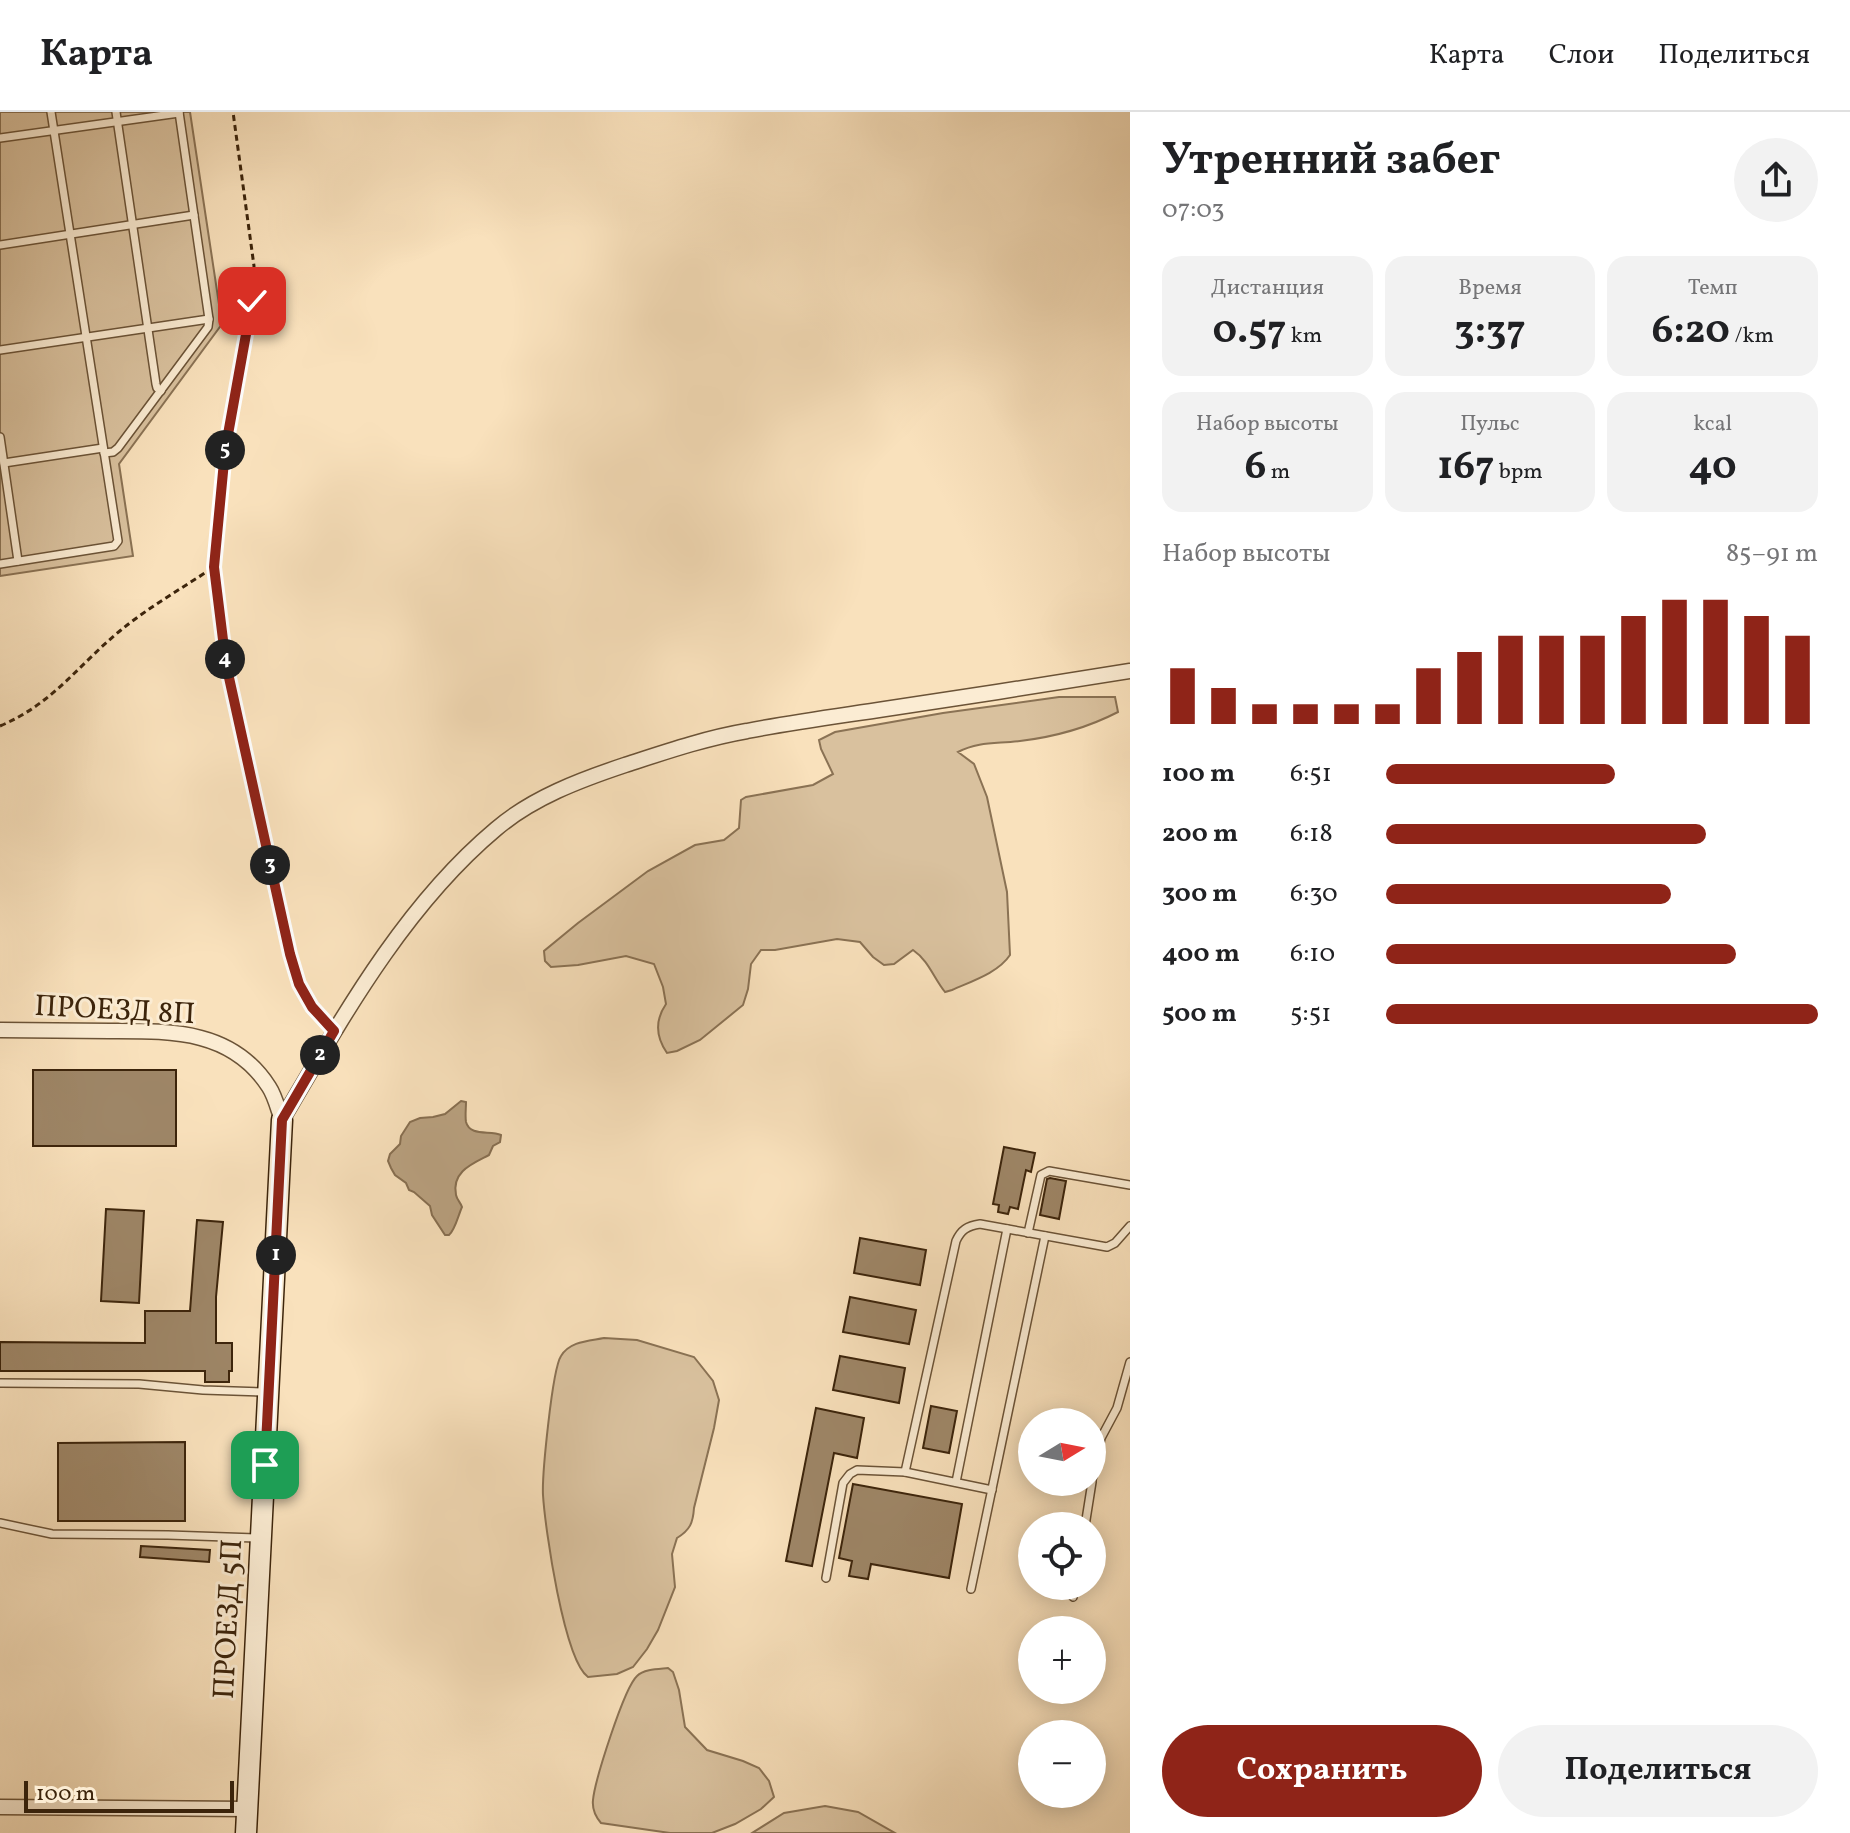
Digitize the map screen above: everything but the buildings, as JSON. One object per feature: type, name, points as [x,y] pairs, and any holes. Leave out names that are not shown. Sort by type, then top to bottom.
[{"type":"street","points":[[282,1120],[334,1031],[418,911],[459,864],[497,828],[533,804],[587,778],[659,754],[745,731],[1130,671]]},
{"type":"street","name":"ПРОЕЗД 8П","points":[[0,1030],[157,1031],[186,1033],[215,1041],[256,1070],[270,1089],[282,1120]]},
{"type":"street","name":"ПРОЕЗД 5П","points":[[246,1833],[282,1120]]},
{"type":"street","points":[[0,1807],[247,1809]]},
{"type":"lane","points":[[0,564],[117,544],[118,541],[51,112]]},
{"type":"lane","points":[[116,112],[157,388],[161,391]]},
{"type":"lane","points":[[0,138],[179,112],[209,319],[208,327],[113,452],[104,450],[4,463]]},
{"type":"lane","points":[[0,245],[194,215]]},
{"type":"lane","points":[[0,350],[209,319]]},
{"type":"lane","points":[[0,437],[3,483],[18,561]]},
{"type":"lane","points":[[226,664],[294,969],[312,1007],[334,1031]]},
{"type":"lane","points":[[1028,1233],[1041,1175],[1049,1171],[1130,1185]]},
{"type":"lane","points":[[905,1472],[956,1241],[961,1231],[980,1224],[1107,1247],[1115,1243],[1130,1226]]},
{"type":"lane","points":[[956,1482],[1007,1229]]},
{"type":"lane","points":[[971,1589],[1045,1236]]},
{"type":"lane","points":[[1106,1429],[1117,1408],[1130,1362]]},
{"type":"lane","points":[[0,1383],[139,1384],[268,1392]]},
{"type":"lane","points":[[826,1578],[843,1483],[857,1470],[905,1472],[992,1490]]},
{"type":"lane","points":[[0,1523],[52,1534],[261,1538]]},
{"type":"path","points":[[226,664],[214,567],[225,451],[252,301],[254,266],[233,112]]},
{"type":"path","points":[[0,726],[20,717],[60,689],[121,630],[214,567]]},
{"type":"shaded area","points":[[0,112],[190,112],[222,324],[119,464],[133,556],[0,576]]},
{"type":"shaded area","points":[[1059,697],[1115,697],[1118,712],[1058,734],[981,744],[958,752],[974,764],[987,797],[1007,892],[1010,955],[999,967],[984,976],[945,992],[927,964],[913,950],[894,964],[884,965],[860,942],[837,939],[761,950],[751,964],[743,1005],[700,1040],[667,1053],[658,1028],[666,1004],[654,964],[626,956],[551,967],[545,961],[544,951],[648,871],[695,845],[724,840],[739,828],[741,800],[813,785],[833,774],[819,740],[835,732]]},
{"type":"shaded area","points":[[461,1101],[466,1102],[468,1127],[501,1135],[500,1142],[493,1146],[489,1155],[460,1174],[455,1187],[462,1207],[453,1230],[445,1235],[430,1206],[395,1175],[388,1161],[410,1122],[445,1114]]},
{"type":"shaded area","points":[[604,1338],[637,1340],[694,1357],[713,1381],[719,1400],[692,1522],[677,1538],[672,1554],[675,1587],[658,1630],[633,1667],[617,1674],[588,1677],[579,1666],[571,1646],[557,1592],[543,1484],[551,1401],[561,1356],[575,1345]]},
{"type":"shaded area","points":[[668,1668],[673,1672],[679,1690],[685,1727],[707,1750],[759,1768],[769,1781],[774,1797],[761,1809],[712,1833],[670,1833],[601,1823],[594,1809],[595,1789],[604,1755],[631,1684],[644,1672]]},
{"type":"shaded area","points":[[825,1806],[858,1812],[895,1833],[752,1833],[784,1813]]},
{"type":"route","points":[[252,301],[225,451],[214,567],[226,664],[290,954],[299,984],[312,1007],[334,1031],[282,1120],[265,1465]]}]
